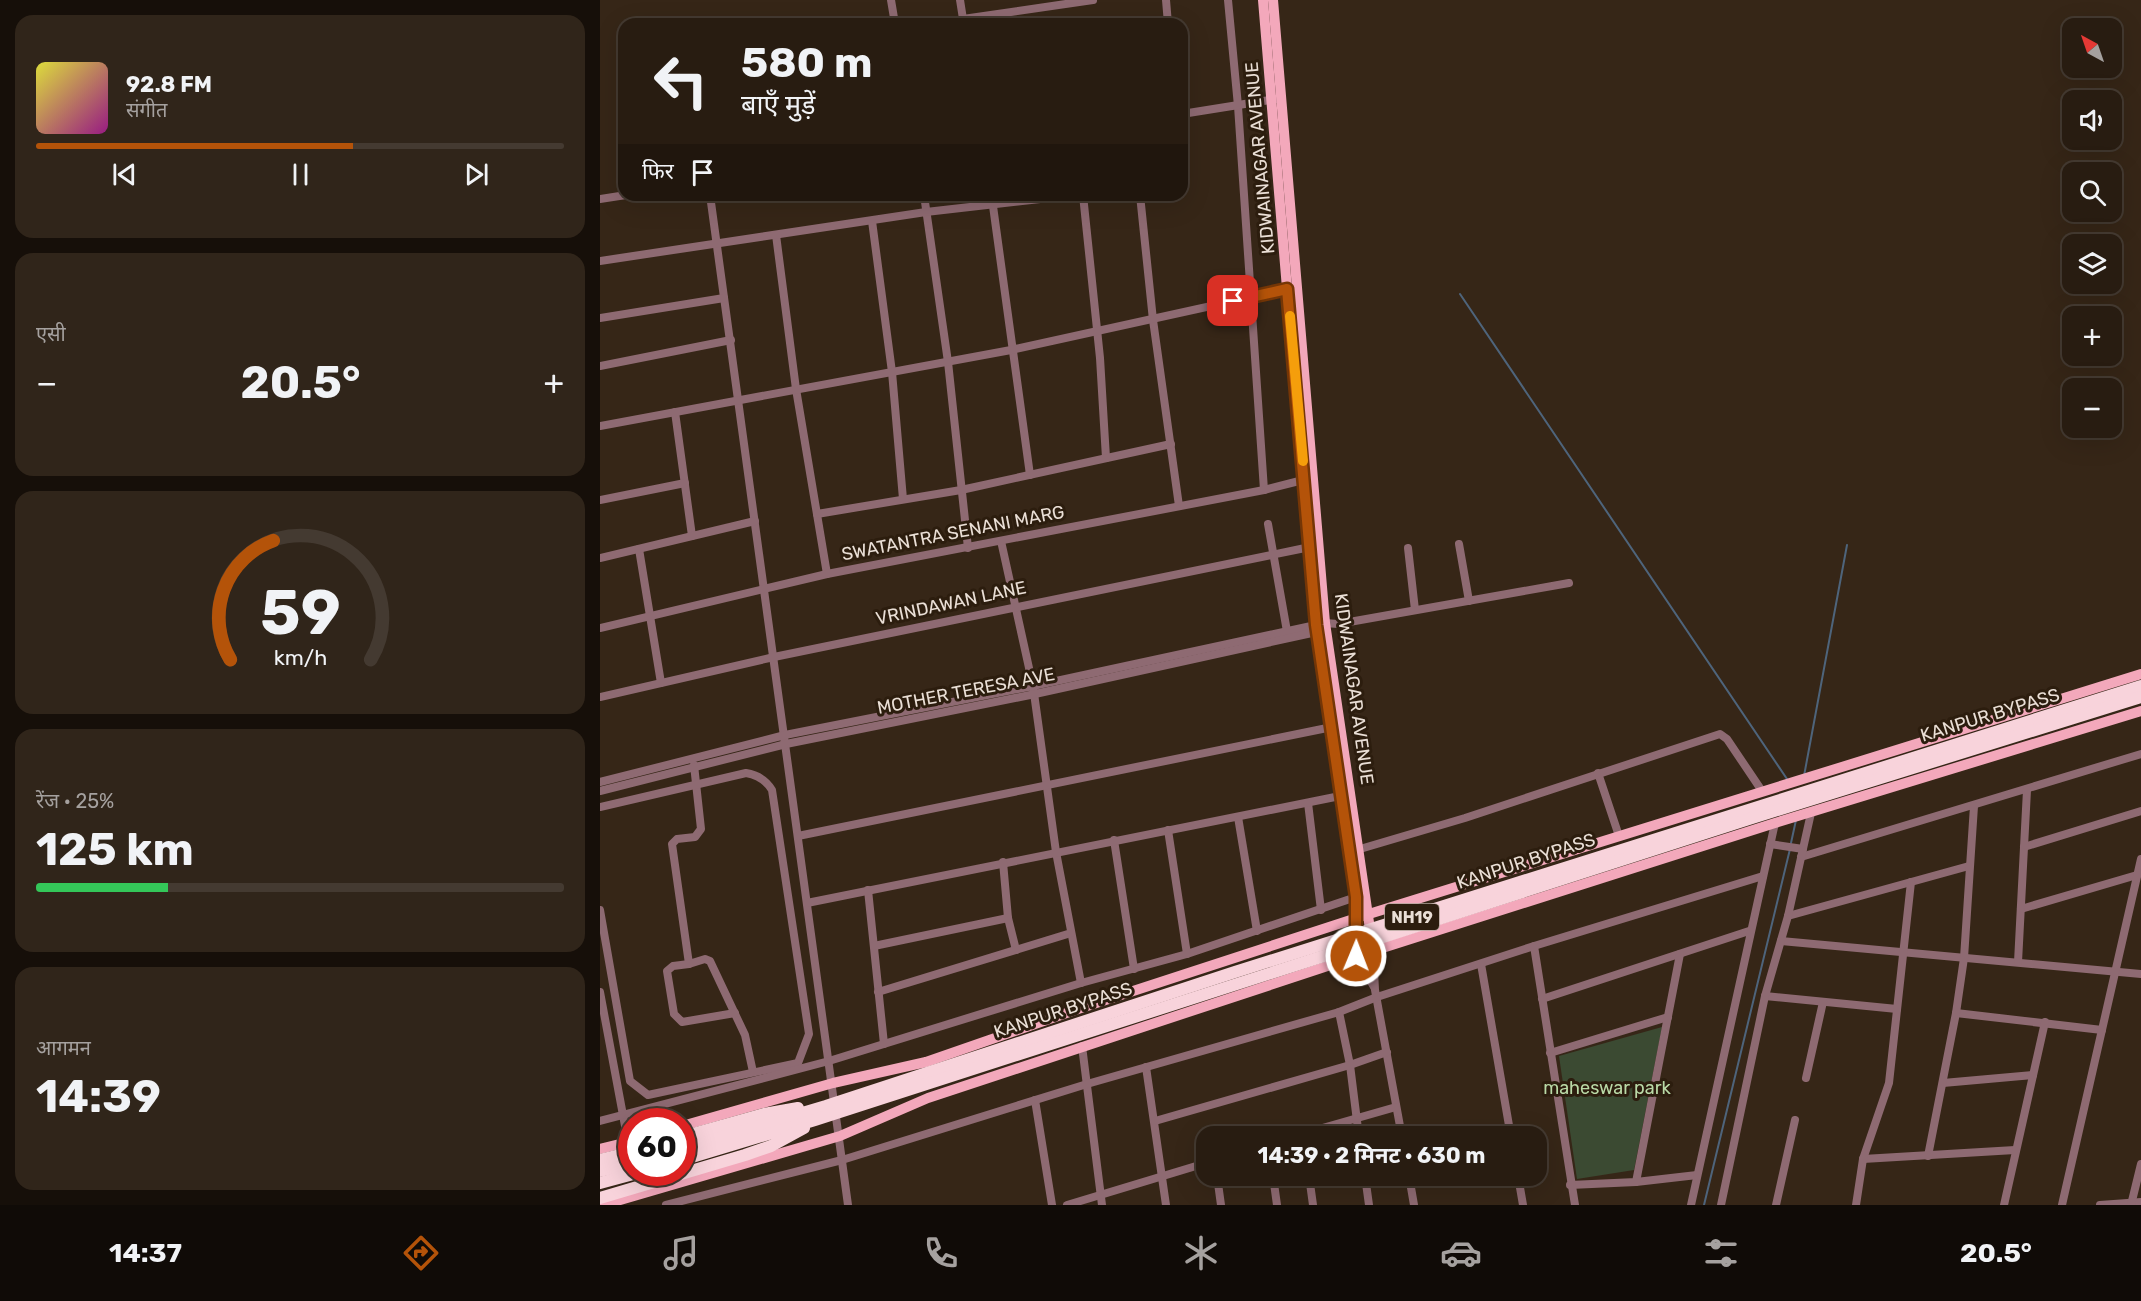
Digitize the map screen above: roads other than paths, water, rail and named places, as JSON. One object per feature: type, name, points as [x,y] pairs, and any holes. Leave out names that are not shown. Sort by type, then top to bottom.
[{"type":"highway","name":"KANPUR BYPASS","points":[[696,1145],[826,1106],[1235,972],[2141,686]]},
{"type":"highway","name":"KANPUR BYPASS","points":[[696,1156],[815,1120],[1752,818],[2141,698]]},
{"type":"highway","points":[[696,1133],[772,1113],[826,1106]]},
{"type":"highway","points":[[600,1198],[771,1146],[815,1120]]},
{"type":"highway","points":[[600,1160],[618,1151]]},
{"type":"highway","points":[[600,1171],[618,1167]]},
{"type":"highway","points":[[600,1183],[618,1178]]},
{"type":"main road","name":"KIDWAINAGAR AVENUE","points":[[1263,0],[1299,288],[1320,628],[1347,795],[1356,897],[1356,956]]},
{"type":"main road","name":"KIDWAINAGAR AVENUE","points":[[1273,0],[1287,289],[1309,479],[1310,547],[1332,727],[1360,849],[1372,951]]},
{"type":"main road","points":[[696,1122],[832,1083],[926,1062],[1081,1008],[1369,914],[2141,674]]},
{"type":"main road","points":[[603,1205],[635,1201],[840,1136],[928,1098],[1356,956],[1779,822],[2141,711]]},
{"type":"main road","points":[[600,1149],[618,1147]]},
{"type":"street","points":[[891,0],[894,18]]},
{"type":"street","points":[[960,0],[963,18]]},
{"type":"street","points":[[982,18],[1093,0]]},
{"type":"street","points":[[1166,0],[1168,18]]},
{"type":"street","points":[[1228,0],[1238,106],[1264,490]]},
{"type":"street","points":[[1188,113],[1276,99]]},
{"type":"street","points":[[600,199],[618,196]]},
{"type":"street","points":[[711,201],[848,1205]]},
{"type":"street","points":[[925,201],[948,362],[968,548]]},
{"type":"street","points":[[600,261],[926,212],[1031,201]]},
{"type":"street","points":[[1084,201],[1095,330],[1100,358],[1106,458]]},
{"type":"street","points":[[1141,201],[1153,320],[1179,506]]},
{"type":"street","points":[[993,206],[1030,475]]},
{"type":"street","points":[[872,220],[892,372],[903,499]]},
{"type":"street","points":[[776,236],[796,389],[827,574]]},
{"type":"street","points":[[600,426],[1011,350],[1095,330],[1153,320],[1299,288]]},
{"type":"street","points":[[600,318],[724,297]]},
{"type":"street","points":[[600,366],[731,340]]},
{"type":"street","points":[[675,412],[692,536]]},
{"type":"street","points":[[817,514],[962,490],[1171,444]]},
{"type":"street","name":"SWATANTRA SENANI MARG","points":[[600,628],[764,587],[1264,490],[1309,479]]},
{"type":"street","points":[[600,500],[685,483]]},
{"type":"street","points":[[600,558],[755,521]]},
{"type":"street","points":[[1268,524],[1288,635]]},
{"type":"street","points":[[1001,541],[1034,690],[1056,852],[1080,983]]},
{"type":"street","points":[[1459,544],[1469,601]]},
{"type":"street","name":"VRINDAWAN LANE","points":[[600,697],[774,657],[1310,547]]},
{"type":"street","points":[[1408,548],[1415,610]]},
{"type":"street","points":[[639,549],[661,683]]},
{"type":"street","points":[[600,791],[785,739],[1034,690],[1338,624],[1569,583]]},
{"type":"street","points":[[798,836],[1332,727]]},
{"type":"street","points":[[1360,849],[1465,818],[1720,734],[1727,739],[1762,791]]},
{"type":"street","points":[[1774,844],[1793,848],[1802,853],[1974,806],[2141,754]]},
{"type":"street","points":[[600,782],[693,763]]},
{"type":"street","points":[[689,963],[672,844],[675,840],[695,837],[700,831],[697,784],[693,763]]},
{"type":"street","points":[[600,807],[746,772],[756,774],[772,790],[809,1034],[798,1063],[648,1095],[630,1081],[600,910]]},
{"type":"street","points":[[1598,773],[1618,836]]},
{"type":"street","points":[[2018,962],[2027,790]]},
{"type":"street","points":[[807,903],[1347,795]]},
{"type":"street","points":[[1308,803],[1321,910]]},
{"type":"street","points":[[1928,1156],[1956,1013],[1964,958],[1974,806]]},
{"type":"street","points":[[2024,847],[2141,811]]},
{"type":"street","points":[[1722,1205],[1764,996],[1788,916],[1802,853],[1806,814]]},
{"type":"street","points":[[1238,816],[1257,931]]},
{"type":"street","points":[[1691,1205],[1749,932],[1779,822]]},
{"type":"street","points":[[1168,830],[1187,954]]},
{"type":"street","points":[[1114,840],[1134,969]]},
{"type":"street","points":[[2062,1205],[2141,859]]},
{"type":"street","points":[[1003,862],[1008,918],[1016,950]]},
{"type":"street","points":[[1788,916],[1969,866]]},
{"type":"street","points":[[2021,909],[2137,874]]},
{"type":"street","points":[[666,1205],[842,1160],[1087,1084],[1339,1012],[1376,993],[1481,964],[1763,876]]},
{"type":"street","points":[[1856,1205],[1863,1159],[1889,1083],[1911,882]]},
{"type":"street","points":[[868,890],[884,1044]]},
{"type":"street","points":[[652,1108],[829,1061],[1080,983],[1187,954],[1356,897]]},
{"type":"street","points":[[874,946],[1008,918]]},
{"type":"street","points":[[1542,999],[1749,932]]},
{"type":"street","points":[[878,992],[1071,933]]},
{"type":"street","points":[[1781,941],[2141,974]]},
{"type":"street","points":[[1534,946],[1570,1185],[1575,1205]]},
{"type":"street","points":[[1372,951],[1376,993],[1399,1126]]},
{"type":"street","points":[[1636,1182],[1680,954]]},
{"type":"street","points":[[1356,956],[1376,993]]},
{"type":"street","points":[[735,1013],[682,1022],[677,1020],[667,971],[673,966],[705,959],[711,962],[735,1013],[749,1048],[753,1072]]},
{"type":"street","points":[[1481,964],[1509,1126]]},
{"type":"street","points":[[600,992],[621,1108]]},
{"type":"street","points":[[1764,996],[1898,1009]]},
{"type":"street","points":[[1806,1078],[1823,1002]]},
{"type":"street","points":[[1339,1012],[1350,1065],[1358,1126]]},
{"type":"street","points":[[1956,1013],[2102,1030]]},
{"type":"street","points":[[1550,1053],[1668,1017]]},
{"type":"street","points":[[2004,1205],[2045,1022]]},
{"type":"street","points":[[1082,1046],[1102,1205]]},
{"type":"street","points":[[1155,1121],[1350,1065],[1387,1052]]},
{"type":"street","points":[[1146,1067],[1166,1205]]},
{"type":"street","points":[[1943,1083],[2032,1075]]},
{"type":"street","points":[[1035,1100],[1052,1205]]},
{"type":"street","points":[[1330,1126],[1396,1107]]},
{"type":"street","points":[[600,1120],[618,1117]]},
{"type":"street","points":[[1776,1205],[1795,1120]]},
{"type":"street","points":[[1863,1159],[2015,1150]]},
{"type":"street","points":[[2100,1205],[2135,1203],[2141,1164]]},
{"type":"street","points":[[1067,1205],[1196,1166]]},
{"type":"street","points":[[1570,1185],[1636,1182],[1697,1175]]},
{"type":"street","points":[[1218,1186],[1221,1205]]},
{"type":"street","points":[[1274,1186],[1277,1205]]},
{"type":"street","points":[[1310,1186],[1313,1205]]},
{"type":"street","points":[[1366,1186],[1369,1205]]},
{"type":"street","points":[[1411,1186],[1414,1205]]},
{"type":"street","points":[[1520,1186],[1523,1205]]},
{"type":"waterway","points":[[1460,294],[1787,779]]},
{"type":"waterway","points":[[1804,776],[1847,545]]},
{"type":"waterway","points":[[1791,843],[1796,820]]},
{"type":"waterway","points":[[1704,1205],[1790,849]]},
{"type":"park label","name":"maheswar park","points":[[1607,1088]]}]
